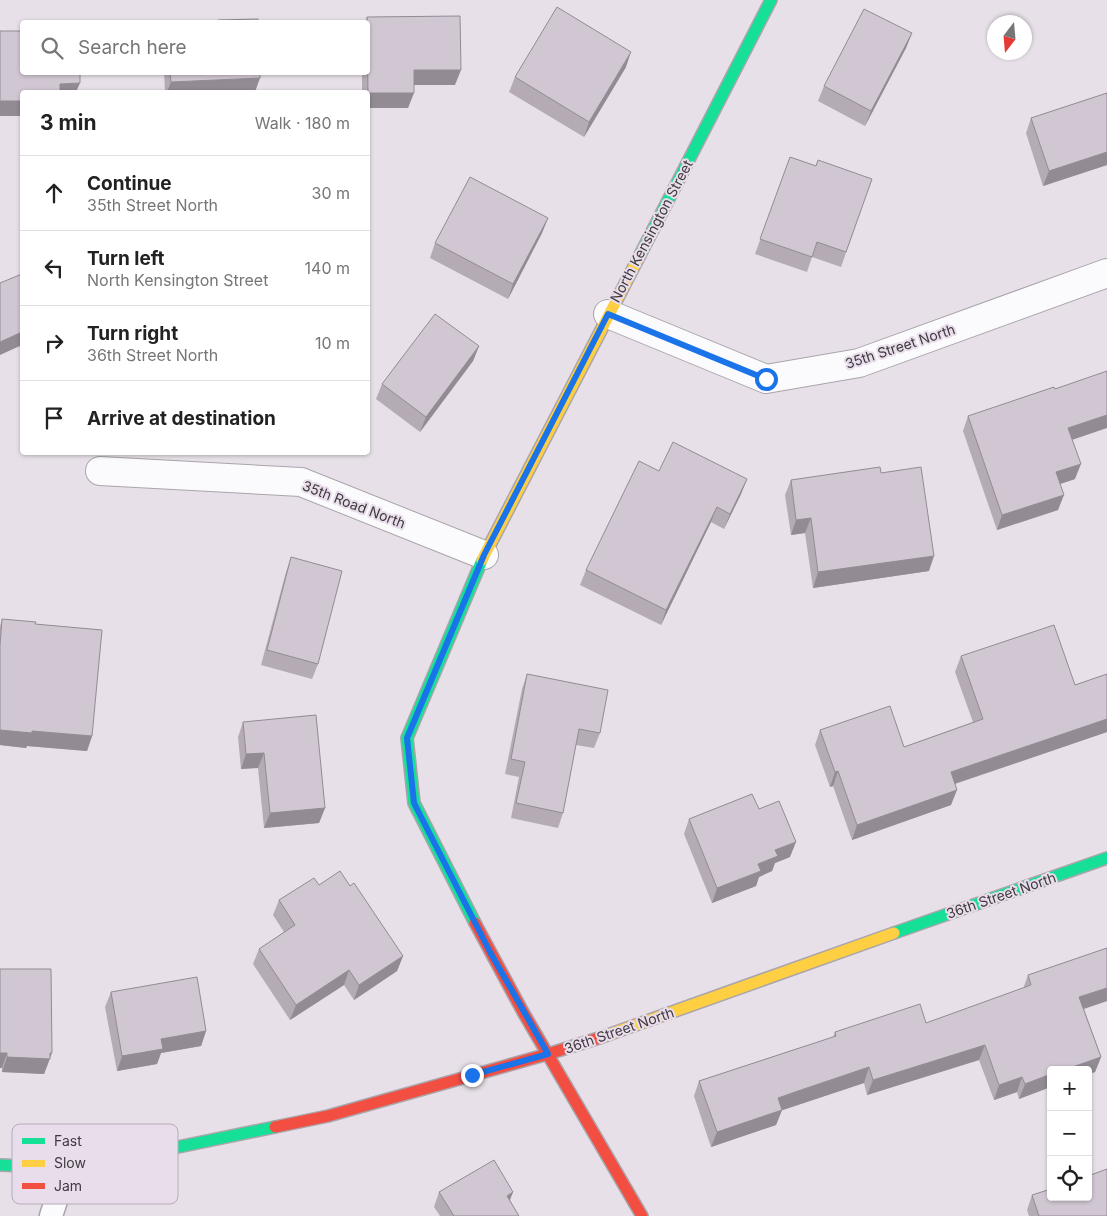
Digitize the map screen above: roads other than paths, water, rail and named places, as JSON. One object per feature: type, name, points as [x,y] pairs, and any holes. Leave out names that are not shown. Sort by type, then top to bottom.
[{"type":"street","name":"North Kensington Street","points":[[642,1216],[490,952],[414,803],[407,738],[484,555],[756,31],[770,0]]},
{"type":"street","name":"35th Street North","points":[[608,314],[766,379],[859,363],[1107,273]]},
{"type":"street","name":"35th Road North","points":[[100,471],[300,482],[484,555]]},
{"type":"street","name":"36th Street North","points":[[178,1147],[328,1116],[548,1054],[1107,858]]},
{"type":"lane","points":[[51,1216],[55,1204]]}]
